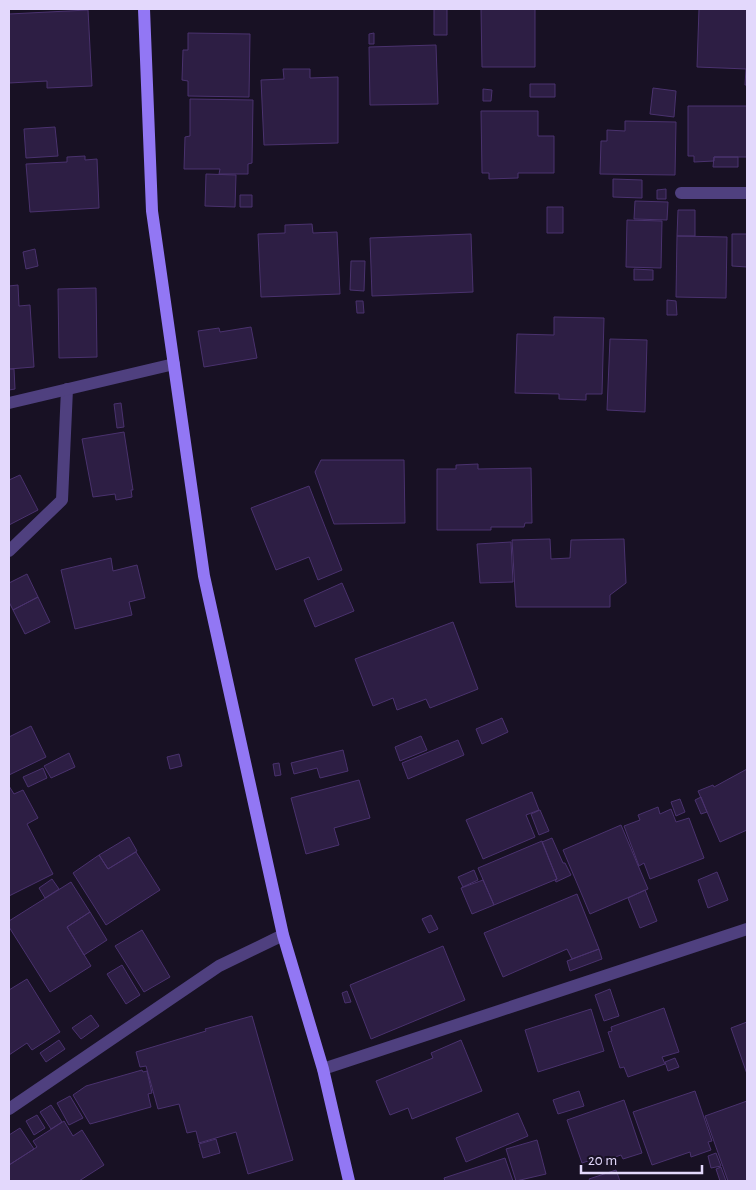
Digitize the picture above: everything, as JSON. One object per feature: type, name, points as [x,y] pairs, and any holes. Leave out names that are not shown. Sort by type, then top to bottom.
[{"type":"street","points":[[144,9],[152,211],[204,576],[283,935],[323,1069],[349,1181]]},
{"type":"street","points":[[681,193],[747,193]]},
{"type":"street","points":[[9,403],[174,364]]},
{"type":"street","points":[[9,551],[62,500],[67,389]]},
{"type":"street","points":[[323,1069],[747,929]]},
{"type":"street","points":[[9,1108],[219,966],[283,935]]},
{"type":"building","points":[[434,9],[447,9],[447,35],[434,35]]},
{"type":"building","points":[[481,9],[535,9],[535,67],[482,67]]},
{"type":"building","points":[[699,9],[747,9],[747,69],[697,67]]},
{"type":"building","points":[[88,10],[92,86],[47,88],[47,81],[9,83],[9,14]]},
{"type":"building","points":[[188,33],[250,34],[249,97],[188,96],[188,81],[182,80],[183,50],[188,50]]},
{"type":"building","points":[[374,33],[374,44],[369,44],[369,34]]},
{"type":"building","points":[[436,45],[438,104],[370,105],[369,47]]},
{"type":"building","points":[[283,69],[310,69],[310,78],[338,77],[338,143],[264,145],[261,80],[284,79]]},
{"type":"building","points":[[746,69],[747,85],[745,85]]},
{"type":"building","points":[[530,84],[555,84],[555,97],[530,97]]},
{"type":"building","points":[[653,88],[676,91],[674,117],[650,114]]},
{"type":"building","points":[[483,89],[492,90],[491,101],[483,101]]},
{"type":"building","points":[[190,99],[253,100],[252,163],[248,164],[248,174],[219,174],[220,169],[184,169],[185,137],[190,136]]},
{"type":"building","points":[[688,106],[747,106],[747,157],[714,157],[714,161],[694,162],[694,156],[688,156]]},
{"type":"building","points":[[481,111],[538,111],[538,136],[554,136],[554,173],[518,173],[518,178],[489,179],[489,173],[482,173]]},
{"type":"building","points":[[625,121],[676,122],[675,175],[600,174],[601,141],[607,141],[607,130],[625,131]]},
{"type":"building","points":[[55,127],[58,156],[26,158],[24,129]]},
{"type":"building","points":[[85,156],[85,160],[97,159],[99,208],[30,212],[26,164],[67,162],[67,157]]},
{"type":"building","points":[[714,157],[738,157],[738,167],[713,167]]},
{"type":"building","points":[[206,174],[236,175],[235,207],[205,206]]},
{"type":"building","points":[[613,179],[642,180],[642,198],[613,197]]},
{"type":"building","points":[[666,189],[666,199],[657,199],[657,190]]},
{"type":"building","points":[[240,195],[252,195],[252,207],[240,207]]},
{"type":"building","points":[[635,201],[668,202],[667,220],[634,219]]},
{"type":"building","points":[[547,207],[563,207],[563,233],[547,233]]},
{"type":"building","points":[[678,210],[695,210],[695,236],[677,236]]},
{"type":"building","points":[[627,220],[662,221],[661,268],[626,267]]},
{"type":"building","points":[[312,224],[313,233],[337,232],[340,294],[261,297],[258,234],[285,233],[285,225]]},
{"type":"building","points":[[471,234],[473,292],[372,296],[370,238]]},
{"type":"building","points":[[732,234],[747,234],[747,267],[732,266]]},
{"type":"building","points":[[677,236],[727,237],[726,298],[676,297]]},
{"type":"building","points":[[35,249],[38,266],[26,269],[23,252]]},
{"type":"building","points":[[351,261],[365,261],[364,291],[350,290]]},
{"type":"building","points":[[634,269],[653,270],[653,280],[634,280]]},
{"type":"building","points":[[18,285],[19,306],[30,305],[34,367],[9,369],[9,286]]},
{"type":"building","points":[[96,288],[97,357],[59,358],[58,289]]},
{"type":"building","points":[[667,300],[676,301],[677,315],[667,315]]},
{"type":"building","points":[[356,301],[363,301],[364,313],[357,313]]},
{"type":"building","points":[[554,317],[604,318],[602,394],[586,394],[586,400],[559,399],[559,394],[515,393],[517,334],[554,335]]},
{"type":"building","points":[[251,327],[257,358],[204,367],[198,331],[219,328],[220,332]]},
{"type":"building","points":[[610,339],[647,340],[645,412],[607,410]]},
{"type":"building","points":[[9,369],[14,369],[15,389],[9,390]]},
{"type":"building","points":[[121,403],[124,427],[117,428],[114,404]]},
{"type":"building","points":[[124,432],[133,490],[131,490],[132,497],[116,500],[115,494],[93,497],[82,439]]},
{"type":"building","points":[[321,460],[404,460],[405,523],[334,524],[315,472]]},
{"type":"building","points":[[478,464],[478,469],[531,468],[532,523],[525,523],[524,527],[491,527],[491,530],[437,530],[437,469],[456,469],[456,465]]},
{"type":"building","points":[[20,475],[38,510],[9,525],[9,480]]},
{"type":"building","points":[[309,486],[342,570],[318,580],[309,557],[276,570],[251,508]]},
{"type":"building","points":[[550,539],[551,559],[570,558],[571,540],[624,539],[626,583],[610,595],[610,607],[516,607],[512,540]]},
{"type":"building","points":[[511,542],[513,582],[480,583],[477,544]]},
{"type":"building","points":[[111,558],[113,571],[137,565],[145,598],[129,602],[132,615],[75,629],[61,570]]},
{"type":"building","points":[[27,574],[38,597],[13,610],[9,602],[9,583]]},
{"type":"building","points":[[342,583],[354,611],[315,627],[304,600]]},
{"type":"building","points":[[38,597],[50,622],[25,634],[13,610]]},
{"type":"building","points":[[453,622],[478,689],[430,708],[426,699],[397,710],[393,698],[373,706],[355,659]]},
{"type":"building","points":[[502,718],[508,732],[482,744],[476,729]]},
{"type":"building","points":[[31,726],[46,757],[9,775],[9,737]]},
{"type":"building","points":[[421,736],[427,750],[400,761],[395,747]]},
{"type":"building","points":[[458,740],[464,755],[408,779],[402,763]]},
{"type":"building","points":[[343,750],[348,771],[320,778],[317,768],[294,774],[291,763]]},
{"type":"building","points":[[69,753],[75,767],[51,778],[44,766]]},
{"type":"building","points":[[179,754],[182,766],[170,769],[167,757]]},
{"type":"building","points":[[279,763],[281,775],[275,776],[273,764]]},
{"type":"building","points":[[43,768],[47,778],[28,787],[23,777]]},
{"type":"building","points":[[747,769],[747,830],[720,842],[698,791],[713,785],[714,787]]},
{"type":"building","points":[[359,780],[370,818],[334,828],[339,845],[306,854],[291,798]]},
{"type":"building","points":[[9,786],[14,794],[23,790],[38,818],[27,824],[53,874],[9,896]]},
{"type":"building","points":[[532,792],[539,810],[526,815],[535,837],[483,859],[466,820]]},
{"type":"building","points":[[701,797],[707,812],[701,814],[695,800]]},
{"type":"building","points":[[680,799],[685,812],[676,816],[671,802]]},
{"type":"building","points":[[658,807],[660,814],[671,809],[676,822],[689,818],[704,858],[650,879],[644,863],[639,866],[624,826],[640,820],[638,815]]},
{"type":"building","points":[[540,810],[549,831],[539,835],[531,814]]},
{"type":"building","points":[[621,825],[648,889],[590,914],[563,850]]},
{"type":"building","points":[[129,837],[137,851],[108,869],[99,855]]},
{"type":"building","points":[[552,838],[563,863],[565,863],[571,875],[556,882],[555,880],[557,879],[542,842]]},
{"type":"building","points":[[542,841],[557,879],[494,905],[478,868]]},
{"type":"building","points":[[136,852],[160,890],[106,925],[73,873],[99,855],[108,869]]},
{"type":"building","points":[[474,870],[478,880],[463,887],[458,877]]},
{"type":"building","points":[[717,872],[728,900],[708,908],[698,880]]},
{"type":"building","points":[[52,879],[59,889],[45,898],[39,888]]},
{"type":"building","points":[[483,880],[494,905],[472,914],[461,888]]},
{"type":"building","points":[[71,882],[90,912],[67,927],[91,966],[50,992],[9,927],[9,921]]},
{"type":"building","points":[[645,890],[657,921],[640,928],[628,898]]},
{"type":"building","points":[[577,894],[599,949],[572,959],[567,949],[503,977],[484,933]]},
{"type":"building","points":[[90,912],[107,940],[84,955],[67,927]]},
{"type":"building","points":[[431,915],[438,929],[429,933],[422,919]]},
{"type":"building","points":[[142,930],[170,977],[144,992],[115,946]]},
{"type":"building","points":[[443,946],[465,1000],[371,1039],[350,985]]},
{"type":"building","points":[[599,949],[602,959],[570,971],[567,961]]},
{"type":"building","points":[[122,965],[140,995],[126,1004],[107,974]]},
{"type":"building","points":[[27,979],[60,1032],[32,1050],[27,1043],[9,1055],[9,990]]},
{"type":"building","points":[[610,989],[619,1016],[604,1021],[595,995]]},
{"type":"building","points":[[347,991],[351,1002],[345,1003],[342,993]]},
{"type":"building","points":[[664,1008],[679,1052],[662,1057],[665,1064],[628,1077],[624,1067],[620,1068],[608,1032],[612,1031],[611,1027]]},
{"type":"building","points":[[591,1009],[604,1051],[538,1072],[525,1030]]},
{"type":"building","points":[[91,1015],[99,1026],[81,1039],[72,1028]]},
{"type":"building","points":[[252,1016],[293,1160],[248,1174],[236,1132],[199,1143],[196,1131],[187,1133],[179,1104],[158,1109],[146,1066],[140,1067],[136,1052],[206,1031],[205,1029]]},
{"type":"building","points":[[747,1022],[747,1074],[731,1028]]},
{"type":"building","points":[[59,1040],[65,1049],[46,1062],[40,1053]]},
{"type":"building","points":[[461,1040],[482,1091],[412,1119],[408,1108],[390,1115],[376,1081],[433,1058],[431,1053]]},
{"type":"building","points":[[675,1058],[679,1067],[668,1071],[665,1062]]},
{"type":"building","points":[[142,1070],[143,1072],[147,1071],[152,1093],[148,1094],[151,1107],[90,1124],[73,1095],[86,1086]]},
{"type":"building","points":[[579,1091],[584,1106],[558,1114],[553,1100]]},
{"type":"building","points":[[695,1091],[712,1141],[708,1142],[711,1150],[691,1157],[690,1152],[652,1165],[633,1112]]},
{"type":"building","points":[[70,1096],[83,1118],[69,1125],[57,1103]]},
{"type":"building","points":[[624,1100],[642,1153],[623,1159],[621,1155],[601,1162],[600,1157],[582,1163],[567,1120]]},
{"type":"building","points":[[747,1101],[747,1181],[728,1181],[705,1116]]},
{"type":"building","points":[[51,1105],[62,1122],[51,1129],[40,1112]]},
{"type":"building","points":[[518,1113],[528,1136],[466,1162],[456,1138]]},
{"type":"building","points":[[37,1115],[45,1128],[34,1135],[26,1121]]},
{"type":"building","points":[[64,1121],[73,1136],[82,1130],[104,1165],[79,1181],[9,1181],[9,1165],[37,1147],[33,1141]]},
{"type":"building","points":[[20,1128],[34,1149],[9,1165],[9,1135]]},
{"type":"building","points":[[216,1139],[220,1153],[203,1158],[199,1144]]},
{"type":"building","points":[[537,1140],[546,1174],[516,1181],[506,1149]]},
{"type":"building","points":[[716,1153],[721,1166],[711,1168],[708,1156]]},
{"type":"building","points":[[505,1158],[513,1181],[445,1181],[444,1178]]},
{"type":"building","points":[[721,1167],[726,1181],[720,1181],[716,1169]]},
{"type":"building","points":[[616,1170],[620,1181],[590,1181],[589,1179]]}]
